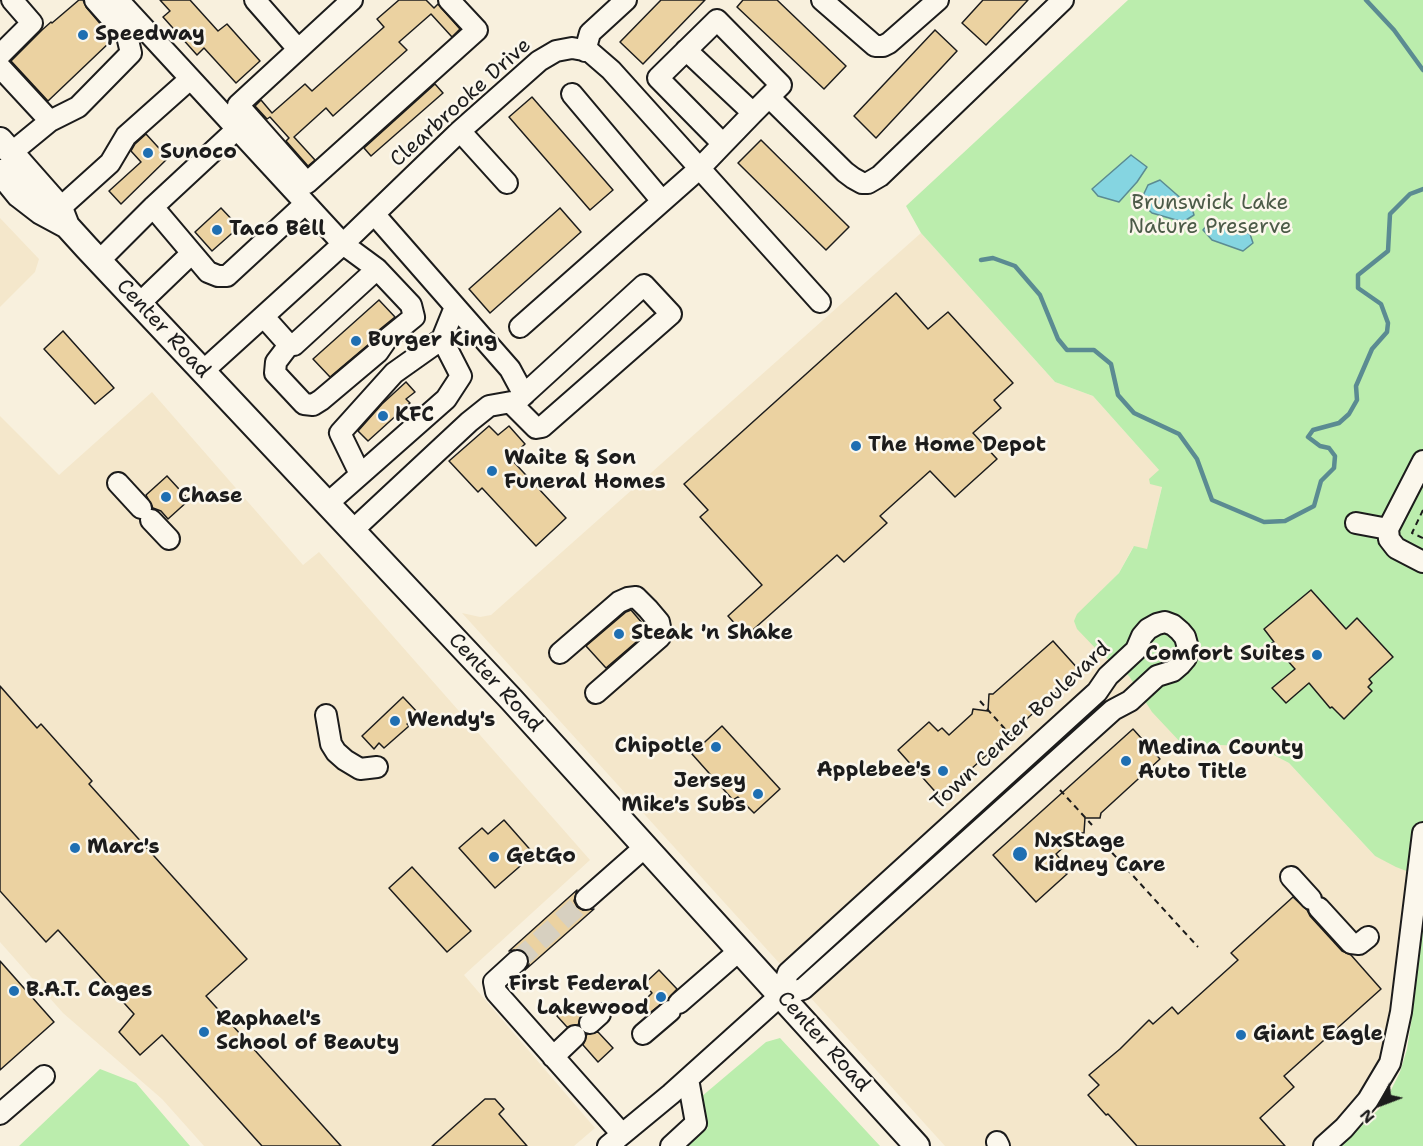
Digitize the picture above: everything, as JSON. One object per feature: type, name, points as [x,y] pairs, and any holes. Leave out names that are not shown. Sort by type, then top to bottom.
[{"type":"main road","name":"Center Road","points":[[4,155],[19,195],[41,212],[64,217],[99,261],[510,698],[917,1146]]},
{"type":"street","points":[[0,8],[10,0],[32,23],[0,55]]},
{"type":"street","points":[[4,155],[50,122],[78,107],[131,53],[127,36],[94,0]]},
{"type":"street","points":[[118,0],[305,204],[344,244],[378,269],[411,305],[414,317],[387,339],[378,352],[313,405],[304,404],[275,373],[276,362],[289,345],[294,345],[378,269]]},
{"type":"street","points":[[255,0],[298,49]]},
{"type":"street","points":[[343,3],[238,105],[307,183],[477,30],[449,0]]},
{"type":"street","points":[[626,0],[590,33],[585,51],[589,51],[611,70],[820,302]]},
{"type":"street","points":[[822,0],[875,46],[889,43],[938,0]]},
{"type":"street","points":[[769,97],[845,172],[862,183],[868,183],[880,176],[1063,0]]},
{"type":"street","points":[[520,327],[700,168],[781,85],[717,20],[658,78],[723,144]]},
{"type":"street","name":"Clearbrooke Drive","points":[[202,372],[344,244],[460,131],[539,61],[556,51],[572,48],[585,51]]},
{"type":"street","points":[[686,50],[753,113]]},
{"type":"street","points":[[0,67],[50,122]]},
{"type":"street","points":[[64,217],[110,163],[126,136],[190,79]]},
{"type":"street","points":[[572,94],[662,201]]},
{"type":"street","points":[[99,261],[237,129]]},
{"type":"street","points":[[460,131],[507,183]]},
{"type":"street","points":[[153,207],[208,272],[218,276],[227,276],[305,204]]},
{"type":"street","points":[[352,531],[469,422],[489,406],[518,399],[644,285],[671,314],[542,427],[536,428],[518,399],[510,369],[375,215]]},
{"type":"street","points":[[140,303],[192,253]]},
{"type":"street","points":[[360,474],[340,433],[394,373],[442,339],[455,307]]},
{"type":"street","points":[[264,317],[289,345]]},
{"type":"street","points":[[327,504],[446,399],[460,376],[442,339]]},
{"type":"street","points":[[1423,460],[1388,529],[1389,539],[1396,548],[1423,562]]},
{"type":"street","points":[[118,483],[169,539]]},
{"type":"street","points":[[1356,523],[1388,529]]},
{"type":"street","points":[[560,653],[619,602],[636,597],[648,609],[659,622],[660,637],[596,693]]},
{"type":"street","name":"Town Center Boulevard","points":[[1165,622],[1180,631],[1185,637],[1188,648],[1186,658],[1180,665],[1173,671],[1158,676],[1130,701],[1113,710],[803,989],[781,995],[788,974],[1097,692],[1108,676],[1136,650],[1148,629],[1165,622]]},
{"type":"street","points":[[326,715],[331,744],[336,752],[360,769],[377,767]]},
{"type":"street","points":[[1324,1146],[1344,1128],[1368,1100],[1389,1063],[1401,1012],[1423,833]]},
{"type":"street","points":[[586,899],[645,846]]},
{"type":"street","points":[[1291,877],[1351,943],[1359,944],[1368,937]]},
{"type":"street","points":[[643,1034],[740,950]]},
{"type":"street","points":[[517,961],[495,982],[496,992],[553,1057],[615,1140],[688,1079],[781,995]]},
{"type":"street","points":[[553,1057],[588,1024]]},
{"type":"street","points":[[0,1114],[44,1076]]},
{"type":"street","points":[[671,1146],[696,1123],[688,1079]]},
{"type":"path","points":[[1423,510],[1412,533],[1423,538]]},
{"type":"path","points":[[980,701],[1013,738]]},
{"type":"path","points":[[1060,790],[1092,825]]},
{"type":"path","points":[[1106,845],[1198,947]]},
{"type":"shaded area","points":[[0,218],[39,259],[35,272],[0,307]]},
{"type":"shaded area","points":[[921,233],[1055,382],[1093,396],[1159,470],[1162,486],[1147,550],[1133,547],[1119,573],[1101,591],[1100,653],[1129,676],[1191,749],[1220,745],[1236,746],[1266,751],[1289,763],[1375,856],[1417,875],[1390,1063],[1324,1146],[945,1146],[462,613],[480,617],[491,615]]},
{"type":"shaded area","points":[[152,392],[303,565],[319,552],[590,860],[464,975],[595,1128],[574,1146],[204,1146],[162,1099],[63,1013],[0,942],[0,416],[59,475]]},
{"type":"green space","name":"Brunswick Lake Nature Preserve","points":[[1128,0],[1423,0],[1423,875],[1396,867],[1375,856],[1289,763],[1266,751],[1220,745],[1191,749],[1183,745],[1152,712],[1129,676],[1100,653],[1077,629],[1074,621],[1077,614],[1119,573],[1134,546],[1147,549],[1162,487],[1150,484],[1149,479],[1159,470],[1093,396],[1055,382],[921,233],[906,206]]},
{"type":"green space","points":[[1423,925],[1423,1146],[1341,1146],[1379,1109],[1400,1072],[1407,1049]]},
{"type":"green space","points":[[780,1038],[880,1146],[687,1146],[708,1128],[702,1118],[701,1097],[766,1042]]},
{"type":"green space","points":[[100,1069],[136,1083],[190,1146],[19,1146]]},
{"type":"water","points":[[1131,155],[1147,167],[1137,182],[1119,202],[1098,196],[1092,189]]},
{"type":"water","points":[[1160,180],[1192,208],[1194,215],[1183,222],[1152,213],[1140,202],[1148,185]]},
{"type":"water","points":[[1211,220],[1250,234],[1253,243],[1243,251],[1212,240],[1203,230]]},
{"type":"building","points":[[79,0],[83,0],[103,27],[100,29],[111,41],[48,101],[11,61],[42,30]]},
{"type":"building","points":[[160,0],[190,0],[218,31],[227,24],[260,61],[236,83],[204,48],[197,55],[163,17],[170,11]]},
{"type":"building","points":[[399,0],[426,0],[434,8],[438,4],[460,29],[452,37],[431,14],[399,42],[407,50],[333,116],[326,108],[294,137],[315,160],[308,166],[286,141],[289,138],[270,117],[267,119],[255,106],[261,100],[272,113],[305,84],[312,91],[384,27],[377,19]]},
{"type":"building","points":[[661,0],[705,0],[643,64],[620,42]]},
{"type":"building","points":[[743,0],[777,0],[846,66],[824,89],[737,7]]},
{"type":"building","points":[[983,0],[1028,0],[986,45],[962,23]]},
{"type":"building","points":[[935,30],[957,51],[876,138],[854,116]]},
{"type":"building","points":[[435,84],[443,93],[371,156],[364,148]]},
{"type":"building","points":[[532,97],[613,190],[590,210],[509,117]]},
{"type":"building","points":[[146,134],[168,158],[121,204],[109,191],[141,162],[131,151]]},
{"type":"building","points":[[761,140],[849,227],[826,250],[738,163]]},
{"type":"building","name":"Taco Bell","points":[[221,208],[239,227],[212,251],[195,232]]},
{"type":"building","points":[[560,208],[581,232],[490,313],[469,289]]},
{"type":"building","name":"The Home Depot","points":[[896,293],[928,329],[948,312],[1013,383],[994,400],[1001,408],[973,433],[997,459],[955,497],[930,471],[880,516],[887,523],[844,562],[837,555],[746,636],[728,616],[762,585],[700,517],[708,510],[684,484]]},
{"type":"building","name":"Burger King","points":[[379,300],[395,317],[379,330],[369,344],[330,377],[313,359]]},
{"type":"building","points":[[63,331],[114,388],[95,404],[44,349]]},
{"type":"building","name":"KFC","points":[[406,382],[415,392],[406,399],[410,403],[368,441],[358,431]]},
{"type":"building","points":[[489,426],[498,435],[509,426],[525,444],[510,458],[566,518],[536,546],[482,488],[478,492],[449,461]]},
{"type":"building","points":[[167,476],[189,500],[168,519],[161,511],[153,508],[146,495]]},
{"type":"building","name":"Comfort Suites","points":[[1311,590],[1346,629],[1357,618],[1393,657],[1369,679],[1372,683],[1368,687],[1372,691],[1344,719],[1332,707],[1330,708],[1309,683],[1286,703],[1272,688],[1295,669],[1272,643],[1274,642],[1264,629]]},
{"type":"building","points":[[631,610],[649,631],[606,668],[586,646]]},
{"type":"building","points":[[1053,641],[1080,671],[940,797],[898,750],[929,722],[938,731],[942,728],[949,735],[972,714],[973,709],[988,711],[989,694],[993,694]]},
{"type":"building","points":[[0,686],[37,728],[41,724],[92,781],[89,784],[247,959],[206,996],[341,1146],[262,1146],[162,1035],[140,1055],[119,1032],[134,1014],[58,930],[46,942],[0,891]]},
{"type":"building","points":[[403,697],[419,714],[384,748],[379,743],[374,749],[362,736]]},
{"type":"building","points":[[722,726],[780,789],[754,813],[738,797],[733,800],[692,754]]},
{"type":"building","points":[[1133,729],[1160,759],[1101,813],[1100,818],[1085,818],[1084,833],[1079,833],[1056,854],[1061,860],[1057,864],[1067,874],[1036,902],[993,855]]},
{"type":"building","points":[[504,820],[534,854],[495,888],[459,848],[482,828],[488,834]]},
{"type":"building","points":[[412,867],[471,931],[447,952],[389,888]]},
{"type":"building","points":[[577,890],[574,901],[577,907],[583,910],[594,909],[525,970],[529,964],[526,953],[520,949],[509,951]]},
{"type":"building","points":[[1293,897],[1342,951],[1351,955],[1381,989],[1284,1076],[1294,1087],[1260,1118],[1285,1146],[1137,1146],[1088,1095],[1099,1085],[1089,1075],[1149,1020],[1153,1024],[1172,1007],[1178,1014],[1238,960],[1231,953]]},
{"type":"building","name":"B.A.T. Cages","points":[[0,961],[54,1022],[0,1070]]},
{"type":"building","points":[[659,970],[677,989],[647,1015],[639,1006],[652,993],[644,984]]},
{"type":"building","points":[[572,1003],[582,1014],[578,1025],[567,1027],[557,1016]]},
{"type":"building","points":[[598,1032],[613,1048],[598,1062],[583,1045],[587,1034]]},
{"type":"building","points":[[485,1099],[495,1099],[504,1109],[499,1114],[527,1146],[432,1146]]},
{"type":"waterway","points":[[1366,0],[1394,30],[1423,70]]},
{"type":"waterway","points":[[981,260],[993,258],[1015,266],[1040,295],[1058,339],[1067,350],[1094,350],[1111,364],[1118,395],[1134,413],[1179,434],[1197,459],[1212,500],[1264,522],[1285,521],[1314,506],[1321,481],[1334,468],[1335,456],[1329,448],[1320,446],[1308,437],[1313,430],[1339,423],[1349,414],[1357,400],[1356,386],[1372,349],[1387,332],[1388,323],[1381,304],[1358,288],[1358,275],[1388,251],[1390,214],[1410,194],[1423,189]]},
{"type":"tunnel","points":[[517,961],[586,899]]},
{"type":"place","name":"Speedway","points":[[83,35]]},
{"type":"place","name":"Sunoco","points":[[148,153]]},
{"type":"place","name":"Taco Bell","points":[[217,230]]},
{"type":"place","name":"Burger King","points":[[356,341]]},
{"type":"place","name":"KFC","points":[[383,416]]},
{"type":"place","name":"The Home Depot","points":[[856,446]]},
{"type":"place","name":"Waite & Son Funeral Homes","points":[[492,471]]},
{"type":"place","name":"Chase","points":[[166,497]]},
{"type":"place","name":"Steak 'n Shake","points":[[619,634]]},
{"type":"place","name":"Comfort Suites","points":[[1317,655]]},
{"type":"place","name":"Wendy's","points":[[395,721]]},
{"type":"place","name":"Chipotle","points":[[716,747]]},
{"type":"place","name":"Medina County Auto Title","points":[[1126,761]]},
{"type":"place","name":"Applebee's","points":[[943,771]]},
{"type":"place","name":"Jersey Mike's Subs","points":[[758,794]]},
{"type":"place","name":"Marc's","points":[[75,848]]},
{"type":"place","name":"NxStage Kidney Care","points":[[1020,854]]},
{"type":"place","name":"GetGo","points":[[494,857]]},
{"type":"place","name":"B.A.T. Cages","points":[[14,991]]},
{"type":"place","name":"First Federal Lakewood","points":[[661,997]]},
{"type":"place","name":"Raphael's School of Beauty","points":[[204,1032]]},
{"type":"place","name":"Giant Eagle","points":[[1241,1035]]}]
